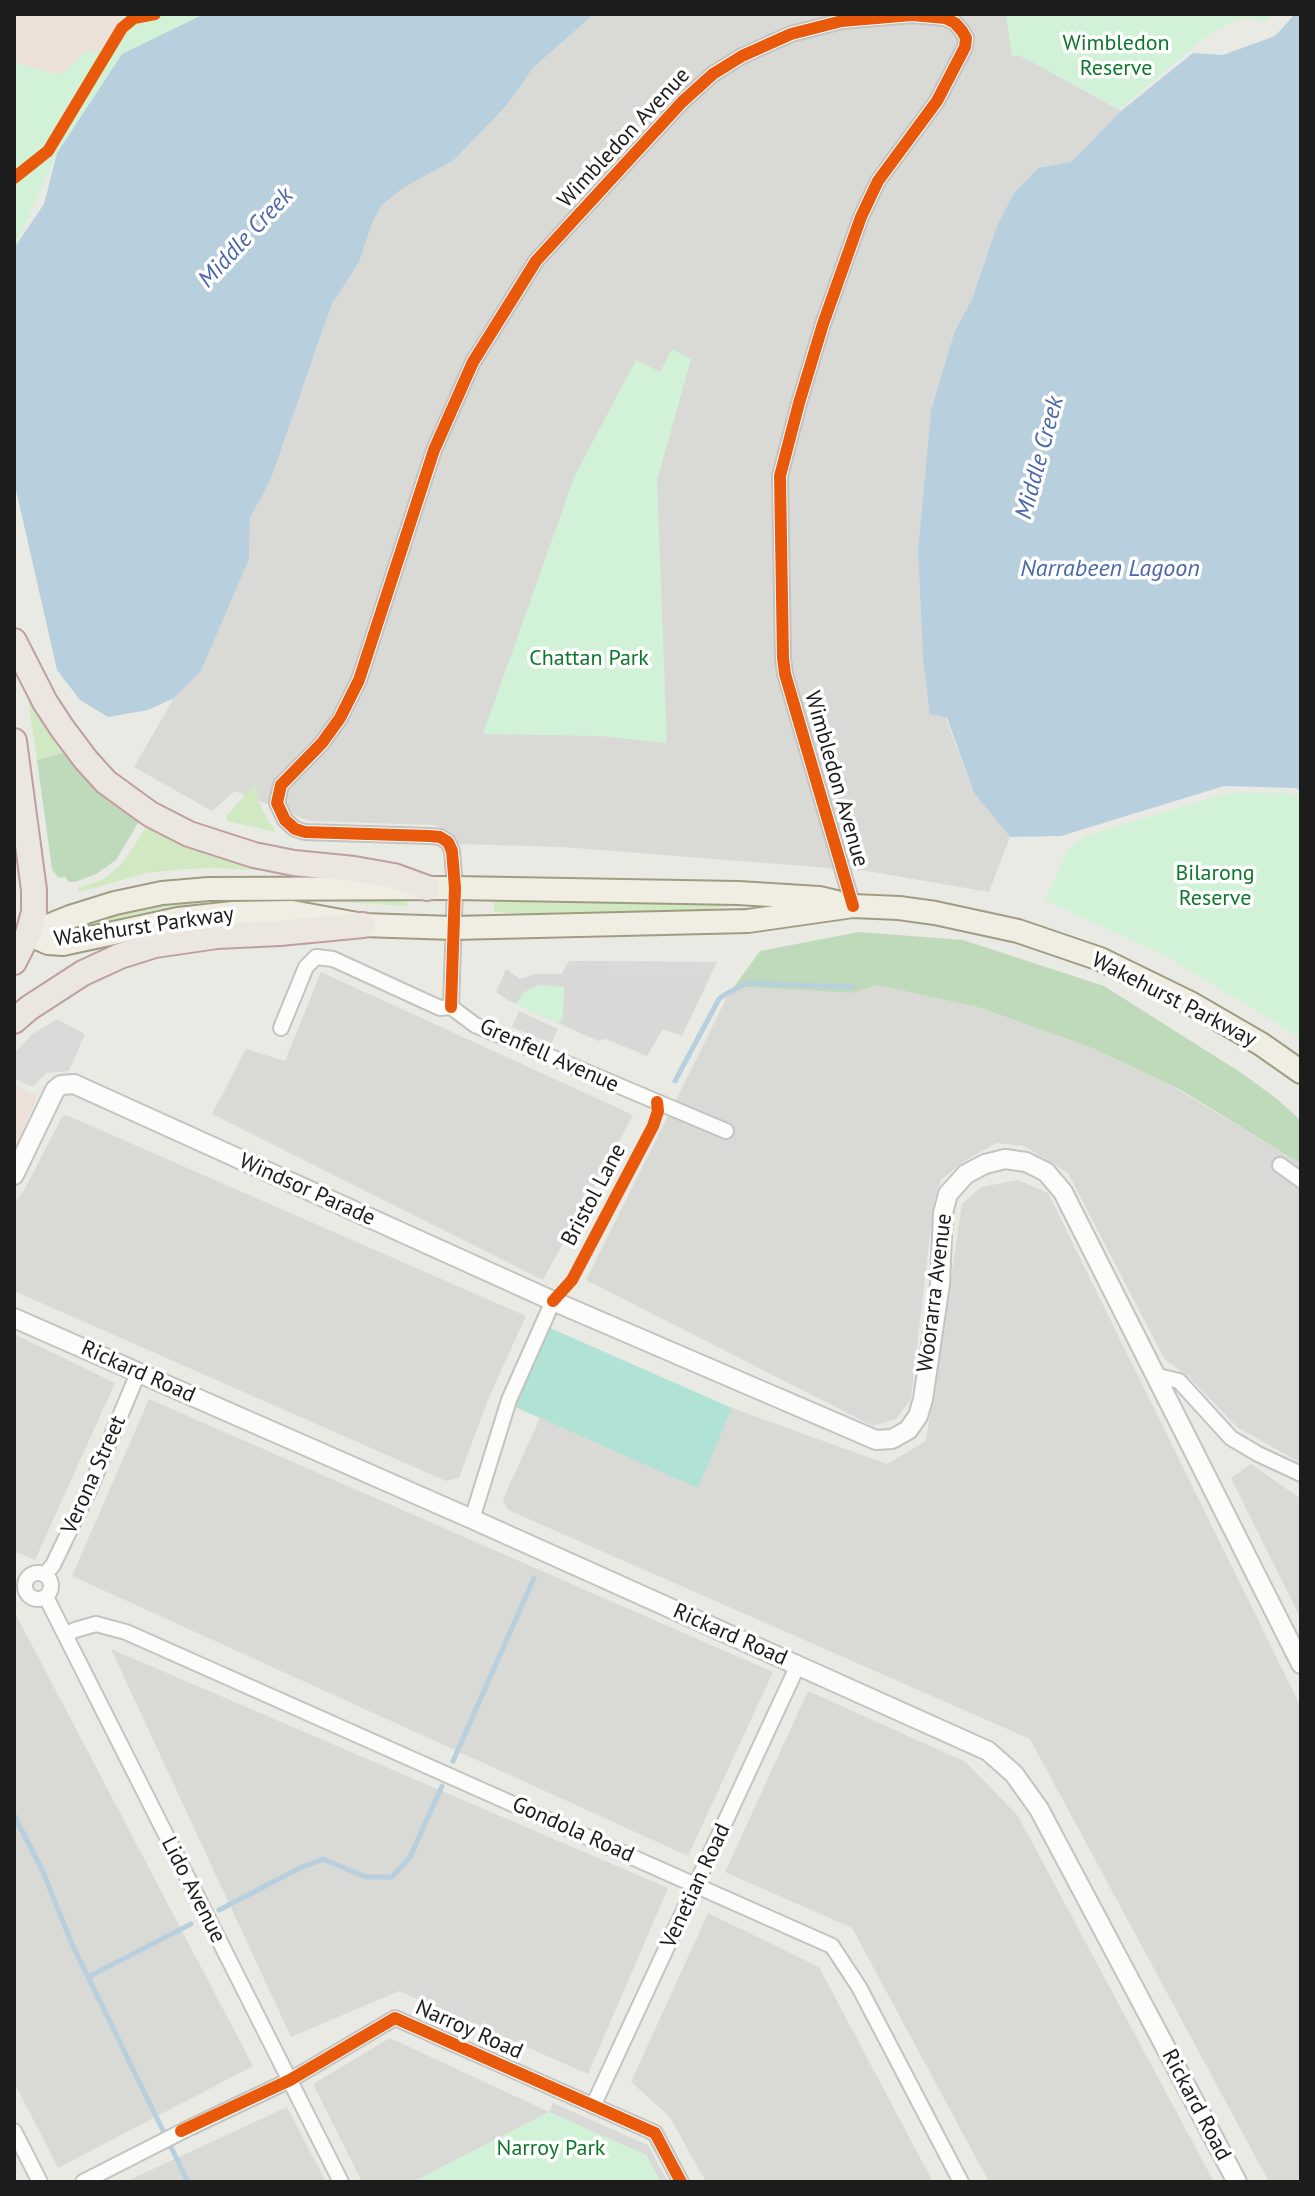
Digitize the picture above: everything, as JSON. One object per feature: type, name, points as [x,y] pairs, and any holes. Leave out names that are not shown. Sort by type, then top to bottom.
[{"type":"highway","points":[[14,641],[45,702],[86,760],[106,782],[150,814],[189,834],[254,855],[394,876],[427,888]]},
{"type":"highway","points":[[14,741],[34,881],[34,912],[19,932],[14,962]]},
{"type":"highway","points":[[14,1021],[83,973],[120,956],[155,945],[217,936],[363,925]]},
{"type":"main road","name":"Wakehurst Parkway","points":[[19,932],[100,907],[162,893],[209,889],[455,888],[738,893],[819,898],[853,906]]},
{"type":"main road","points":[[738,893],[748,921]]},
{"type":"main road","name":"Wakehurst Parkway","points":[[19,932],[48,943],[63,944],[178,919],[233,913],[292,912],[363,925],[453,928],[748,921],[853,906],[899,908],[1018,931],[1085,953],[1192,1004],[1261,1044],[1301,1072]]},
{"type":"street","name":"Wimbledon Avenue","points":[[451,1007],[455,888],[452,851],[448,842],[440,837],[305,832],[295,829],[285,820],[277,803],[281,785],[331,731],[359,680],[434,450],[473,362],[536,261],[682,102],[713,74],[742,56],[791,34],[842,21],[912,15],[945,18],[955,23],[966,38],[965,47],[937,101],[878,181],[861,217],[823,324],[780,476],[785,674],[853,906]]},
{"type":"street","name":"Grenfell Avenue","points":[[281,1028],[306,967],[316,957],[333,959],[440,1008],[451,1007],[475,1025],[726,1131]]},
{"type":"street","name":"Windsor Parade","points":[[14,1175],[55,1090],[66,1083],[553,1301]]},
{"type":"street","name":"Woorarra Avenue","points":[[553,1301],[856,1433],[876,1440],[892,1439],[908,1430],[918,1416],[923,1399],[940,1284],[943,1213],[948,1194],[966,1174],[985,1164],[1005,1159],[1026,1162],[1046,1172],[1063,1192],[1301,1664]]},
{"type":"street","points":[[1280,1165],[1301,1180]]},
{"type":"street","points":[[472,1519],[509,1400],[553,1301]]},
{"type":"street","name":"Rickard Road","points":[[14,1318],[988,1751],[1014,1774],[1039,1809],[1237,2182]]},
{"type":"street","name":"Verona Street","points":[[45,1574],[53,1565],[91,1486],[138,1373]]},
{"type":"street","points":[[1158,1376],[1179,1381],[1231,1438],[1301,1474]]},
{"type":"street","points":[[33,1574],[45,1574],[52,1585],[46,1597],[33,1598],[20,1582],[33,1574]]},
{"type":"street","name":"Lido Avenue","points":[[46,1597],[341,2182]]},
{"type":"street","name":"Gondola Road","points":[[65,1635],[96,1624],[126,1632],[832,1946],[859,1987],[961,2182]]},
{"type":"street","name":"Venetian Road","points":[[593,2106],[798,1665]]},
{"type":"street","name":"Narroy Road","points":[[83,2182],[181,2131],[290,2080],[395,2018],[655,2133],[681,2182]]},
{"type":"street","points":[[14,2131],[40,2182]]},
{"type":"shaded area","points":[[14,14],[122,14],[118,27],[100,51],[86,51],[60,75],[14,62]]},
{"type":"shaded area","points":[[594,14],[1006,14],[1012,56],[1025,58],[1121,111],[1071,162],[1038,168],[1014,193],[997,226],[972,299],[954,333],[931,410],[918,550],[923,659],[974,793],[1010,837],[989,892],[867,871],[562,847],[457,844],[435,825],[309,821],[235,791],[212,811],[134,767],[174,698],[201,671],[249,559],[250,518],[271,479],[331,306],[359,262],[372,223],[382,205],[403,188],[454,160],[507,105],[533,68]]},
{"type":"shaded area","points":[[569,961],[717,962],[682,1036],[663,1029],[647,1056],[606,1039],[598,1041],[507,1000],[496,992],[506,969],[520,979],[534,974],[562,974]]},
{"type":"shaded area","points":[[569,961],[717,962],[709,976],[562,974]]},
{"type":"shaded area","points":[[321,972],[633,1115],[543,1280],[212,1114],[246,1049],[285,1061]]},
{"type":"shaded area","points":[[877,985],[981,1008],[1092,1048],[1174,1087],[1301,1164],[1301,1463],[1237,1427],[1188,1376],[1165,1360],[1068,1173],[1024,1146],[997,1143],[964,1161],[941,1180],[934,1201],[911,1399],[896,1419],[873,1426],[586,1280],[728,995],[744,987],[852,993]]},
{"type":"shaded area","points":[[519,1011],[558,1029],[551,1044],[512,1027]]},
{"type":"shaded area","points":[[57,1019],[85,1034],[69,1071],[46,1073],[33,1087],[14,1078],[14,1054],[31,1035]]},
{"type":"shaded area","points":[[14,1084],[38,1096],[14,1150]]},
{"type":"shaded area","points":[[66,1115],[526,1316],[489,1397],[459,1478],[446,1481],[14,1291],[14,1204],[62,1117]]},
{"type":"shaded area","points":[[1018,1180],[1048,1193],[1301,1707],[1301,2182],[1269,2182],[1030,1739],[508,1510],[503,1499],[540,1418],[698,1487],[732,1408],[887,1464],[926,1441],[962,1204],[981,1187]]},
{"type":"shaded area","points":[[550,1328],[732,1408],[698,1488],[513,1406]]},
{"type":"shaded area","points":[[14,1334],[115,1383],[35,1560],[14,1551]]},
{"type":"shaded area","points":[[149,1399],[773,1672],[688,1856],[72,1576]]},
{"type":"shaded area","points":[[1251,1464],[1301,1499],[1301,1619],[1231,1478]]},
{"type":"shaded area","points":[[14,1611],[253,2066],[58,2168],[14,2082]]},
{"type":"shaded area","points":[[111,1649],[668,1888],[588,2074],[399,1991],[291,2037]]},
{"type":"shaded area","points":[[808,1691],[966,1762],[1018,1816],[1214,2182],[989,2182],[852,1928],[725,1872]]},
{"type":"shaded area","points":[[708,1913],[819,1967],[933,2182],[706,2182],[669,2116],[631,2082]]},
{"type":"shaded area","points":[[390,2038],[549,2112],[413,2182],[362,2182],[313,2084]]},
{"type":"shaded area","points":[[553,2103],[648,2145],[668,2182],[661,2182],[646,2155],[549,2112]]},
{"type":"shaded area","points":[[287,2107],[326,2182],[125,2182]]},
{"type":"green space","points":[[122,14],[204,14],[122,54],[57,153],[14,248],[14,62],[60,75],[86,51],[100,51],[118,27]]},
{"type":"green space","name":"Wimbledon Reserve","points":[[1006,14],[1274,14],[1264,22],[1243,18],[1214,31],[1119,109],[1025,58],[1012,56]]},
{"type":"green space","name":"Chattan Park","points":[[672,349],[691,359],[657,481],[667,743],[600,736],[483,734],[575,475],[636,360],[660,372]]},
{"type":"green space","points":[[28,700],[69,751],[37,760]]},
{"type":"green space","points":[[69,751],[141,818],[116,860],[96,874],[75,882],[68,882],[66,877],[58,878],[52,869],[37,760]]},
{"type":"green space","points":[[257,785],[257,797],[263,812],[276,832],[227,821],[226,816]]},
{"type":"green space","name":"Bilarong Reserve","points":[[1228,793],[1289,793],[1301,798],[1301,1040],[1166,956],[1045,900],[1068,850],[1085,836]]},
{"type":"green space","points":[[147,826],[153,829],[155,826],[281,871],[173,870],[147,873],[79,892],[78,888],[102,880],[122,864]]},
{"type":"green space","points":[[407,896],[407,906],[309,900],[206,902],[136,914],[80,929],[79,923],[172,899]]},
{"type":"green space","points":[[495,897],[731,903],[728,907],[701,910],[535,914],[494,912]]},
{"type":"green space","points":[[859,932],[963,940],[1104,986],[1277,1099],[1301,1121],[1301,1164],[1181,1090],[1092,1048],[981,1008],[877,985],[852,993],[744,987],[728,995],[760,951]]},
{"type":"green space","points":[[539,985],[564,987],[563,1018],[559,1023],[516,1005],[522,994]]},
{"type":"green space","name":"Narroy Park","points":[[549,2112],[647,2155],[661,2182],[413,2182]]},
{"type":"water","name":"Middle Creek","points":[[204,14],[594,14],[533,68],[507,105],[454,160],[403,188],[382,205],[372,223],[359,262],[331,306],[271,479],[250,518],[249,559],[201,671],[174,698],[148,710],[108,717],[80,700],[57,670],[14,481],[14,248],[44,204],[57,153],[122,54]]},
{"type":"water","name":"Narrabeen Lagoon","points":[[1295,14],[1301,14],[1301,791],[1296,788],[1224,786],[1061,836],[1010,837],[974,793],[947,718],[930,714],[923,659],[918,550],[931,410],[954,333],[972,299],[997,226],[1014,193],[1038,168],[1071,162],[1121,111],[1193,53],[1223,55],[1275,36]]},
{"type":"waterway","points":[[675,1081],[719,999],[726,994],[747,983],[853,987]]},
{"type":"waterway","points":[[453,1761],[534,1578]]},
{"type":"waterway","points":[[219,1910],[323,1859],[366,1877],[392,1877],[410,1857],[442,1786]]},
{"type":"waterway","points":[[14,1815],[43,1872],[72,1944],[188,2182]]},
{"type":"waterway","points":[[88,1977],[191,1924]]},
{"type":"cycle path","points":[[14,178],[48,151],[122,28],[134,18],[155,14]]},
{"type":"cycle path","points":[[451,1007],[455,888],[452,851],[448,842],[430,836],[305,832],[295,829],[285,820],[277,803],[281,785],[322,743],[340,718],[359,680],[434,450],[473,362],[536,261],[682,102],[713,74],[742,56],[791,34],[842,21],[912,15],[945,18],[955,23],[966,38],[965,47],[937,101],[878,181],[861,217],[823,324],[780,476],[785,674],[853,906]]},
{"type":"cycle path","name":"Bristol Lane","points":[[553,1301],[572,1280],[653,1126],[658,1111],[657,1102]]},
{"type":"cycle path","points":[[181,2131],[290,2080],[395,2018],[655,2133],[681,2182]]}]
